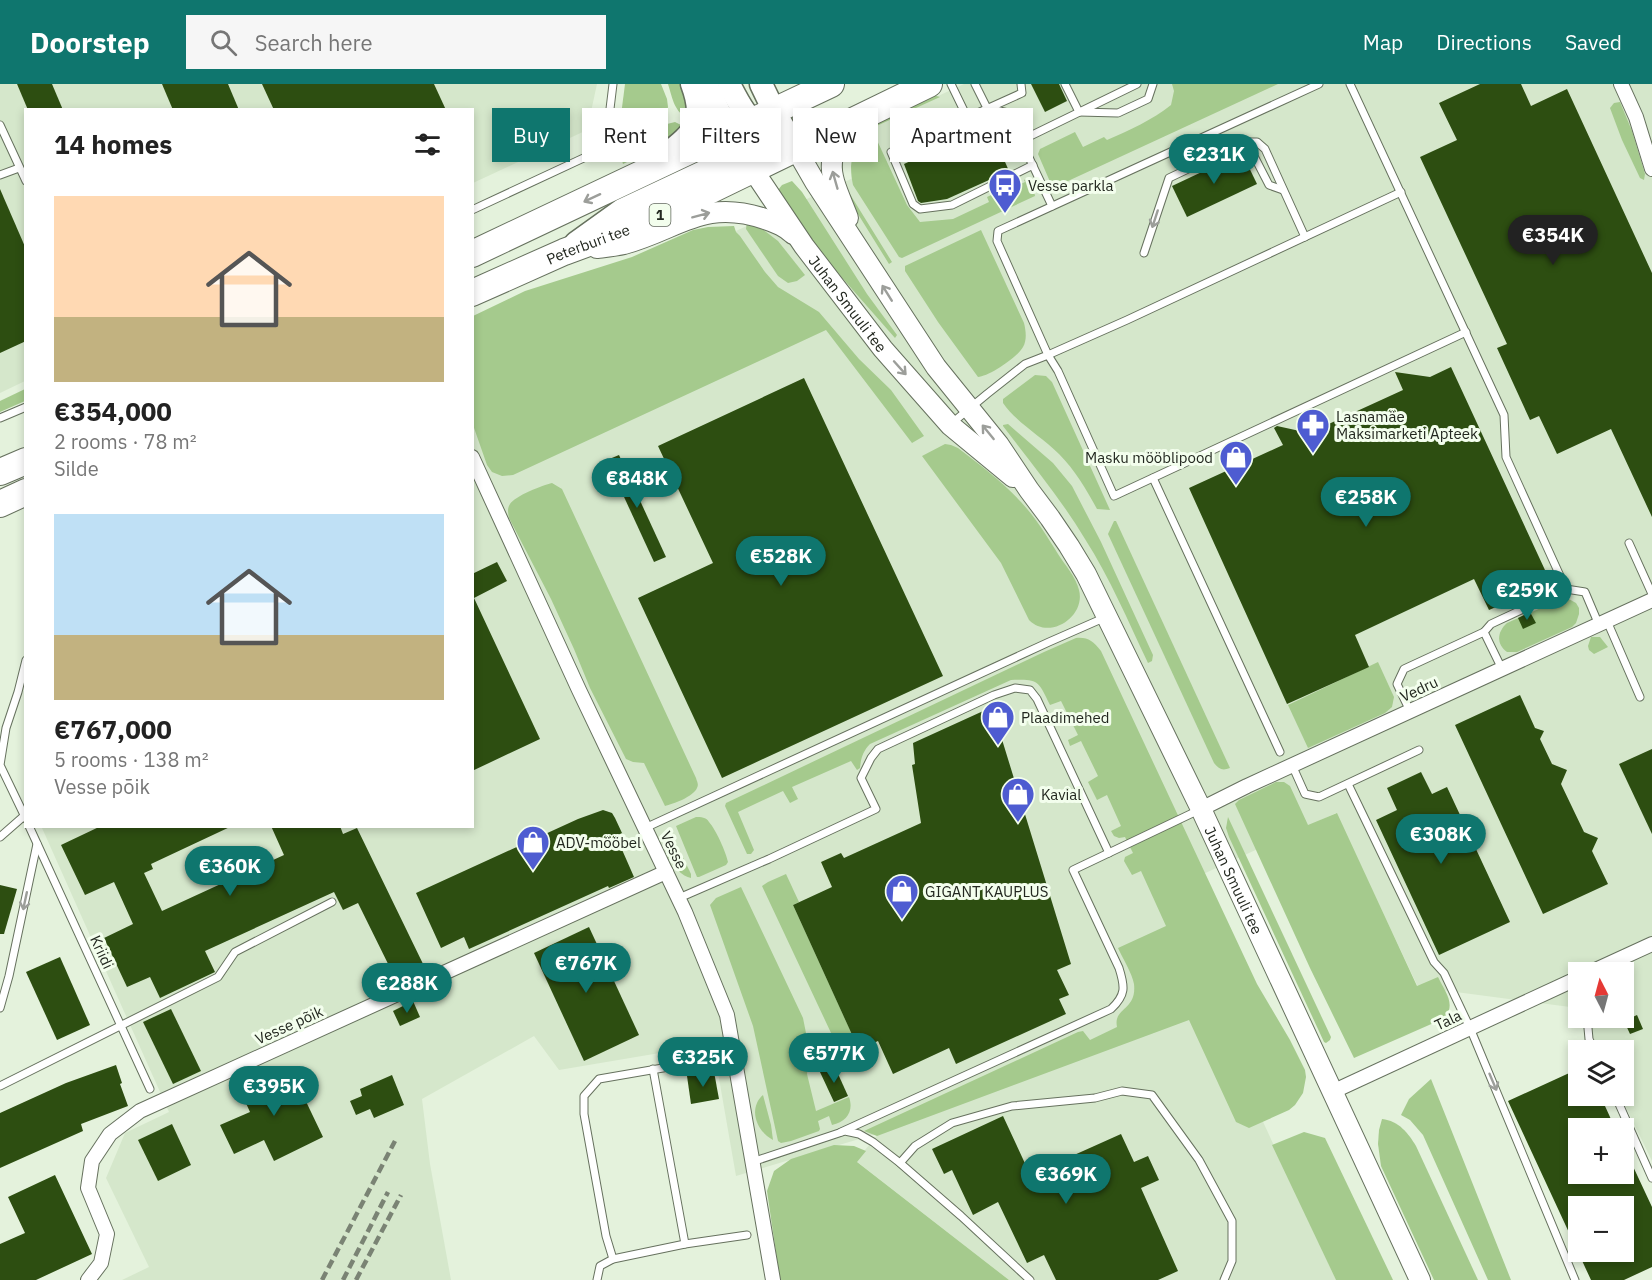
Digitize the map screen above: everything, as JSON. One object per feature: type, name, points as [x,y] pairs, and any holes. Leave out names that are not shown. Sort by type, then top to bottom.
[{"type":"highway","name":"Peterburi tee","points":[[781,117],[831,84]]},
{"type":"highway","name":"Peterburi tee","points":[[878,109],[929,84]]},
{"type":"highway","name":"Peterburi tee","points":[[474,253],[645,173],[680,161]]},
{"type":"highway","name":"Peterburi tee","points":[[474,292],[564,252],[643,224],[720,162]]},
{"type":"highway","points":[[0,472],[24,462]]},
{"type":"highway","points":[[0,504],[24,493]]},
{"type":"main road","points":[[645,173],[687,137],[696,126],[698,102],[692,84]]},
{"type":"main road","name":"Juhan Smuuli tee","points":[[706,84],[717,108]]},
{"type":"main road","points":[[729,84],[742,108]]},
{"type":"main road","name":"Juhan Smuuli tee","points":[[757,108],[761,84]]},
{"type":"main road","name":"Juhan Smuuli tee","points":[[759,162],[766,191],[804,246],[883,349],[951,425],[1029,490]]},
{"type":"main road","name":"Juhan Smuuli tee","points":[[803,162],[936,367],[999,445],[1069,546],[1107,617],[1201,809],[1420,1280]]},
{"type":"main road","points":[[832,162],[834,182],[862,254]]},
{"type":"main road","points":[[564,252],[623,244],[702,214],[728,211],[755,216],[785,227],[804,246]]},
{"type":"street","points":[[1621,84],[1636,117],[1652,169]]},
{"type":"street","name":"Vesse","points":[[474,461],[579,690],[679,898],[727,1015],[773,1280]]},
{"type":"street","name":"Vedru","points":[[1201,809],[1652,600]]},
{"type":"street","name":"Vesse põik","points":[[87,1280],[101,1263],[107,1234],[88,1188],[92,1161],[110,1134],[140,1111],[666,872]]},
{"type":"street","points":[[1613,962],[1652,944]]},
{"type":"street","name":"Tala","points":[[1332,1092],[1568,984]]},
{"type":"lane","points":[[474,209],[590,155],[601,143],[609,117],[613,84]]},
{"type":"lane","points":[[951,84],[963,108]]},
{"type":"lane","points":[[975,84],[987,108],[1022,93],[1021,84]]},
{"type":"lane","points":[[1065,84],[1079,112]]},
{"type":"lane","points":[[1033,135],[1137,84]]},
{"type":"lane","points":[[1079,112],[1118,113],[1148,99],[1153,84]]},
{"type":"lane","points":[[1319,84],[998,231],[997,241],[1114,496],[1466,332]]},
{"type":"lane","points":[[1350,84],[1504,415],[1506,457],[1566,589]]},
{"type":"lane","points":[[0,125],[24,178]]},
{"type":"lane","points":[[1144,253],[1169,178],[1245,142],[1257,142],[1265,149],[1305,237]]},
{"type":"lane","points":[[1245,142],[1269,185],[1283,190]]},
{"type":"lane","points":[[895,162],[913,204],[920,209],[952,205],[1033,165]]},
{"type":"lane","points":[[1032,162],[1052,206]]},
{"type":"lane","points":[[0,175],[19,168]]},
{"type":"lane","points":[[951,425],[1025,364],[1088,338],[1401,192]]},
{"type":"lane","points":[[0,418],[24,408]]},
{"type":"lane","points":[[1153,478],[1280,752]]},
{"type":"lane","points":[[1629,543],[1652,594]]},
{"type":"lane","points":[[1410,711],[1397,684],[1404,669],[1484,632],[1491,624],[1566,589],[1585,592],[1640,697]]},
{"type":"lane","points":[[645,828],[1107,617]]},
{"type":"lane","points":[[1484,632],[1502,669]]},
{"type":"lane","points":[[24,676],[22,691],[6,729],[0,765],[24,816]]},
{"type":"lane","points":[[679,898],[876,809],[861,778],[870,758],[878,749],[994,695],[1015,688],[1030,690],[1037,699],[1109,853]]},
{"type":"lane","points":[[1292,765],[1305,794],[1319,797],[1419,750]]},
{"type":"lane","points":[[1348,784],[1434,962],[1444,972],[1470,1028],[1575,1280]]},
{"type":"lane","points":[[752,1162],[841,1132],[1111,1009],[1124,992],[1123,981],[1073,870],[1201,809]]},
{"type":"lane","points":[[0,837],[24,819]]},
{"type":"lane","name":"Kriidi","points":[[30,828],[150,1089]]},
{"type":"lane","points":[[0,1008],[37,844]]},
{"type":"lane","points":[[0,1086],[218,977],[235,952],[332,902]]},
{"type":"lane","points":[[613,1258],[606,1236],[584,1114],[584,1096],[599,1079],[715,1059]]},
{"type":"lane","points":[[653,1069],[685,1244]]},
{"type":"lane","points":[[900,1163],[915,1146],[952,1123],[1012,1106],[1095,1098],[1122,1091],[1152,1095],[1199,1160],[1232,1221],[1232,1261],[1224,1280]]},
{"type":"lane","points":[[1620,1106],[1652,1178]]},
{"type":"lane","points":[[841,1132],[859,1134],[900,1163],[1030,1280]]},
{"type":"lane","points":[[597,1280],[600,1266],[613,1258],[747,1235]]},
{"type":"shaded area","points":[[0,84],[597,84],[592,108],[582,108],[582,132],[570,138],[570,108],[492,108],[492,162],[518,162],[474,183],[474,108],[24,108],[24,381],[0,393]]},
{"type":"shaded area","points":[[964,84],[1652,84],[1652,1161],[1634,1124],[1634,1118],[1631,1118],[1625,1106],[1634,1106],[1634,1040],[1594,1040],[1588,1028],[1634,1028],[1634,962],[1568,962],[1568,1007],[1418,987],[1336,813],[1153,897],[1211,1009],[1336,1280],[1009,1280],[856,1161],[879,1133],[736,1176],[713,1044],[559,1070],[534,1036],[422,1099],[430,1164],[451,1280],[122,1280],[149,1267],[106,1178],[125,1133],[169,1112],[42,828],[474,828],[474,350],[862,174],[864,162],[878,162],[878,124],[890,118],[890,162],[1033,162],[1033,108],[912,108]]},
{"type":"green space","points":[[625,84],[661,84],[668,107],[668,108],[622,108]]},
{"type":"green space","points":[[668,84],[685,84],[688,108],[680,108],[680,112]]},
{"type":"green space","points":[[1172,84],[1278,84],[1055,187],[1051,184],[1038,154],[1040,149],[1075,132],[1083,147],[1104,137],[1107,140],[1132,128],[1171,105],[1174,91]]},
{"type":"green space","points":[[933,95],[940,97],[916,108],[906,108]]},
{"type":"green space","points":[[1620,102],[1632,131],[1645,174],[1644,180],[1640,178],[1622,140],[1610,108],[1614,103]]},
{"type":"green space","points":[[890,116],[890,120],[878,125],[878,121]]},
{"type":"green space","points":[[675,122],[680,124],[680,132],[668,142],[668,124]]},
{"type":"green space","points":[[878,142],[907,205],[920,222],[953,219],[989,202],[987,197],[1006,188],[1008,190],[1025,182],[1024,180],[1028,178],[1035,196],[902,258],[899,257],[853,185],[852,162],[878,162]]},
{"type":"green space","points":[[839,162],[843,162],[843,177],[848,191],[892,262],[889,264],[848,198]]},
{"type":"green space","points":[[792,181],[802,192],[867,294],[897,335],[895,338],[830,264],[785,205],[778,190],[782,185]]},
{"type":"green space","points":[[747,221],[778,241],[805,275],[797,281],[788,283],[778,276],[746,229]]},
{"type":"green space","points":[[734,226],[736,232],[778,287],[819,312],[859,359],[891,390],[924,436],[912,443],[826,330],[513,475],[502,476],[492,472],[487,465],[474,428],[474,316],[525,291],[632,257],[693,230]]},
{"type":"green space","points":[[981,230],[1024,323],[1026,335],[1023,347],[1015,356],[995,370],[978,377],[938,322],[905,271],[905,266]]},
{"type":"green space","points":[[1035,375],[1046,376],[1052,382],[1110,510],[1097,509],[1065,460],[1015,417],[1003,403],[1003,399]]},
{"type":"green space","points":[[24,389],[24,401],[0,412],[0,401]]},
{"type":"green space","points":[[1008,424],[1053,463],[1072,486],[1101,542],[1153,655],[1152,661],[1148,663],[1103,569],[1076,524],[1003,426]]},
{"type":"green space","points":[[945,444],[958,448],[999,480],[1036,520],[1078,585],[1080,600],[1077,609],[1064,623],[1047,628],[1037,626],[1029,620],[1001,563],[922,456]]},
{"type":"green space","points":[[552,483],[562,489],[696,778],[698,785],[695,791],[678,802],[665,806],[644,763],[626,759],[590,688],[551,599],[509,518],[508,508],[513,501],[530,491]]},
{"type":"green space","points":[[1116,521],[1230,768],[1221,769],[1214,763],[1108,534]]},
{"type":"green space","points":[[1567,598],[1576,603],[1579,608],[1576,623],[1572,627],[1517,652],[1507,652],[1503,649],[1499,638],[1501,630],[1507,623]]},
{"type":"green space","points":[[1591,637],[1600,637],[1608,647],[1594,654],[1588,646]]},
{"type":"green space","points":[[1076,638],[1090,640],[1101,651],[1257,984],[1305,1070],[1303,1093],[1289,1110],[1249,1128],[1236,1122],[1189,1020],[877,1136],[864,1131],[1078,1032],[1083,1031],[1090,1040],[1117,1027],[1118,1016],[1129,1004],[1134,993],[1131,975],[1118,948],[1166,926],[1141,871],[1132,875],[1124,861],[1125,857],[1133,853],[1125,837],[1114,836],[1111,831],[1121,826],[1107,795],[1097,800],[1088,782],[1098,776],[1081,741],[1070,746],[1068,740],[1078,735],[1061,701],[1050,705],[1040,686],[1032,681],[1011,680],[870,744],[863,755],[860,768],[857,770],[851,761],[792,787],[798,799],[790,803],[783,791],[738,812],[754,850],[751,854],[747,854],[725,806],[726,803]]},
{"type":"green space","points":[[1378,662],[1394,697],[1392,707],[1385,713],[1308,748],[1288,705]]},
{"type":"green space","points":[[1276,782],[1284,782],[1290,786],[1308,825],[1337,813],[1417,986],[1438,977],[1450,1007],[1445,1018],[1354,1058],[1235,804]]},
{"type":"green space","points":[[696,817],[708,820],[720,841],[728,862],[699,877],[697,877],[676,826]]},
{"type":"green space","points":[[1228,817],[1331,1037],[1326,1043],[1229,837],[1226,828]]},
{"type":"green space","points":[[669,829],[691,878],[678,871],[669,858],[665,843]]},
{"type":"green space","points":[[786,874],[799,902],[793,905],[855,1041],[843,1043],[832,1035],[762,886]]},
{"type":"green space","points":[[741,887],[803,1018],[811,1058],[807,1074],[816,1111],[849,1097],[851,1107],[845,1119],[837,1124],[832,1125],[829,1116],[818,1121],[819,1131],[781,1143],[778,1141],[753,1026],[710,905],[716,898]]},
{"type":"green space","points":[[1431,1079],[1511,1280],[1488,1280],[1423,1135],[1410,1120],[1401,1115],[1409,1099]]},
{"type":"green space","points":[[763,1095],[773,1140],[762,1131],[756,1119],[756,1106]]},
{"type":"green space","points":[[1382,1119],[1398,1125],[1416,1146],[1478,1280],[1434,1280],[1381,1166],[1378,1144]]},
{"type":"green space","points":[[1304,1132],[1325,1138],[1393,1280],[1336,1280],[1272,1145]]},
{"type":"green space","points":[[834,1145],[854,1146],[866,1151],[857,1162],[1009,1280],[780,1280],[767,1191],[774,1171],[791,1159]]},
{"type":"building","points":[[17,84],[52,84],[62,108],[27,108]]},
{"type":"building","points":[[162,84],[228,84],[238,108],[172,108]]},
{"type":"building","points":[[262,84],[434,84],[445,108],[273,108]]},
{"type":"building","points":[[1031,84],[1059,84],[1067,101],[1045,112]]},
{"type":"building","points":[[1480,84],[1521,84],[1531,106],[1567,89],[1652,273],[1652,517],[1611,429],[1557,454],[1539,416],[1530,420],[1497,348],[1507,344],[1420,157],[1457,140],[1439,103]]},
{"type":"building","points":[[1242,153],[1257,184],[1187,217],[1172,186]]},
{"type":"building","points":[[908,162],[1005,162],[1009,171],[947,199],[921,203],[918,201],[904,164]]},
{"type":"building","points":[[0,189],[24,244],[24,342],[0,353]]},
{"type":"building","points":[[1451,367],[1551,583],[1522,595],[1525,602],[1513,608],[1510,601],[1489,610],[1474,579],[1355,635],[1369,667],[1287,704],[1189,488],[1283,445],[1274,428],[1277,426],[1309,433],[1403,390],[1395,372],[1430,377]]},
{"type":"building","points":[[804,378],[943,676],[722,778],[638,598],[713,563],[658,446]]},
{"type":"building","points":[[619,455],[666,557],[654,562],[607,460]]},
{"type":"building","points":[[497,562],[507,581],[474,598],[474,573]]},
{"type":"building","points":[[474,598],[540,739],[474,770]]},
{"type":"building","points":[[1530,612],[1536,623],[1523,629],[1518,618]]},
{"type":"building","points":[[1520,695],[1535,728],[1544,731],[1540,739],[1552,764],[1567,770],[1561,784],[1584,832],[1598,838],[1592,851],[1608,884],[1543,914],[1455,725]]},
{"type":"building","points":[[992,707],[1071,964],[1057,970],[1069,995],[1059,999],[1066,1014],[956,1064],[949,1048],[893,1074],[878,1041],[859,1050],[793,905],[832,887],[821,862],[841,853],[844,858],[921,823],[912,765],[915,764],[913,743]]},
{"type":"building","points":[[1652,749],[1652,834],[1619,764]]},
{"type":"building","points":[[1421,772],[1432,794],[1447,787],[1510,922],[1439,955],[1376,820],[1397,810],[1387,788]]},
{"type":"building","points":[[603,810],[612,813],[622,833],[616,836],[634,877],[609,888],[608,886],[469,949],[464,937],[441,948],[416,893],[578,819]]},
{"type":"building","points":[[97,828],[228,828],[151,864],[153,869],[144,873],[162,911],[284,855],[272,828],[341,828],[343,834],[357,828],[425,968],[397,982],[358,903],[343,910],[334,892],[205,951],[215,972],[160,998],[150,977],[127,987],[104,938],[133,924],[114,882],[85,895],[61,845]]},
{"type":"building","points":[[0,885],[17,889],[4,934],[0,934]]},
{"type":"building","points":[[589,927],[639,1035],[584,1061],[534,953]]},
{"type":"building","points":[[60,957],[90,1025],[57,1040],[26,972]]},
{"type":"building","points":[[413,1001],[420,1017],[400,1026],[393,1011]]},
{"type":"building","points":[[171,1009],[201,1071],[173,1084],[143,1022]]},
{"type":"building","points":[[1637,1015],[1643,1029],[1630,1034],[1627,1028],[1634,1028],[1634,1016]]},
{"type":"building","points":[[116,1065],[128,1106],[81,1124],[83,1131],[0,1168],[0,1113],[66,1083]]},
{"type":"building","points":[[834,1065],[848,1096],[834,1102],[820,1072]]},
{"type":"building","points":[[289,1066],[323,1137],[274,1161],[264,1140],[234,1154],[220,1125],[250,1112],[240,1090]]},
{"type":"building","points":[[714,1072],[719,1099],[691,1104],[687,1076]]},
{"type":"building","points":[[1568,1074],[1568,1106],[1605,1106],[1610,1118],[1568,1118],[1568,1184],[1634,1184],[1634,1169],[1652,1207],[1652,1267],[1624,1280],[1591,1280],[1583,1262],[1634,1262],[1634,1196],[1568,1196],[1568,1230],[1508,1101]]},
{"type":"building","points":[[392,1075],[404,1105],[374,1118],[370,1109],[356,1115],[350,1101],[362,1096],[360,1089]]},
{"type":"building","points":[[1003,1116],[1035,1185],[1067,1167],[1063,1160],[1121,1134],[1134,1162],[1148,1156],[1159,1180],[1141,1188],[1178,1271],[1158,1280],[1056,1280],[1044,1255],[1027,1263],[998,1202],[973,1215],[952,1170],[944,1174],[932,1149]]},
{"type":"building","points":[[172,1124],[191,1165],[158,1181],[138,1140]]},
{"type":"building","points":[[55,1175],[92,1254],[36,1280],[0,1280],[0,1244],[25,1233],[8,1197]]},
{"type":"railway","points":[[322,1280],[395,1141]]},
{"type":"railway","points":[[343,1280],[388,1192]]},
{"type":"railway","points":[[356,1280],[401,1195]]},
{"type":"place","name":"Vesse parkla","points":[[1005,214]]},
{"type":"place","name":"Lasnamäe Maksimarketi Apteek","points":[[1313,454]]},
{"type":"place","name":"Masku mööblipood","points":[[1236,486]]},
{"type":"place","name":"Plaadimehed","points":[[998,746]]},
{"type":"place","name":"Kavial","points":[[1018,823]]},
{"type":"place","name":"ADV-mööbel","points":[[533,871]]},
{"type":"place","name":"GIGANT KAUPLUS","points":[[902,920]]}]
